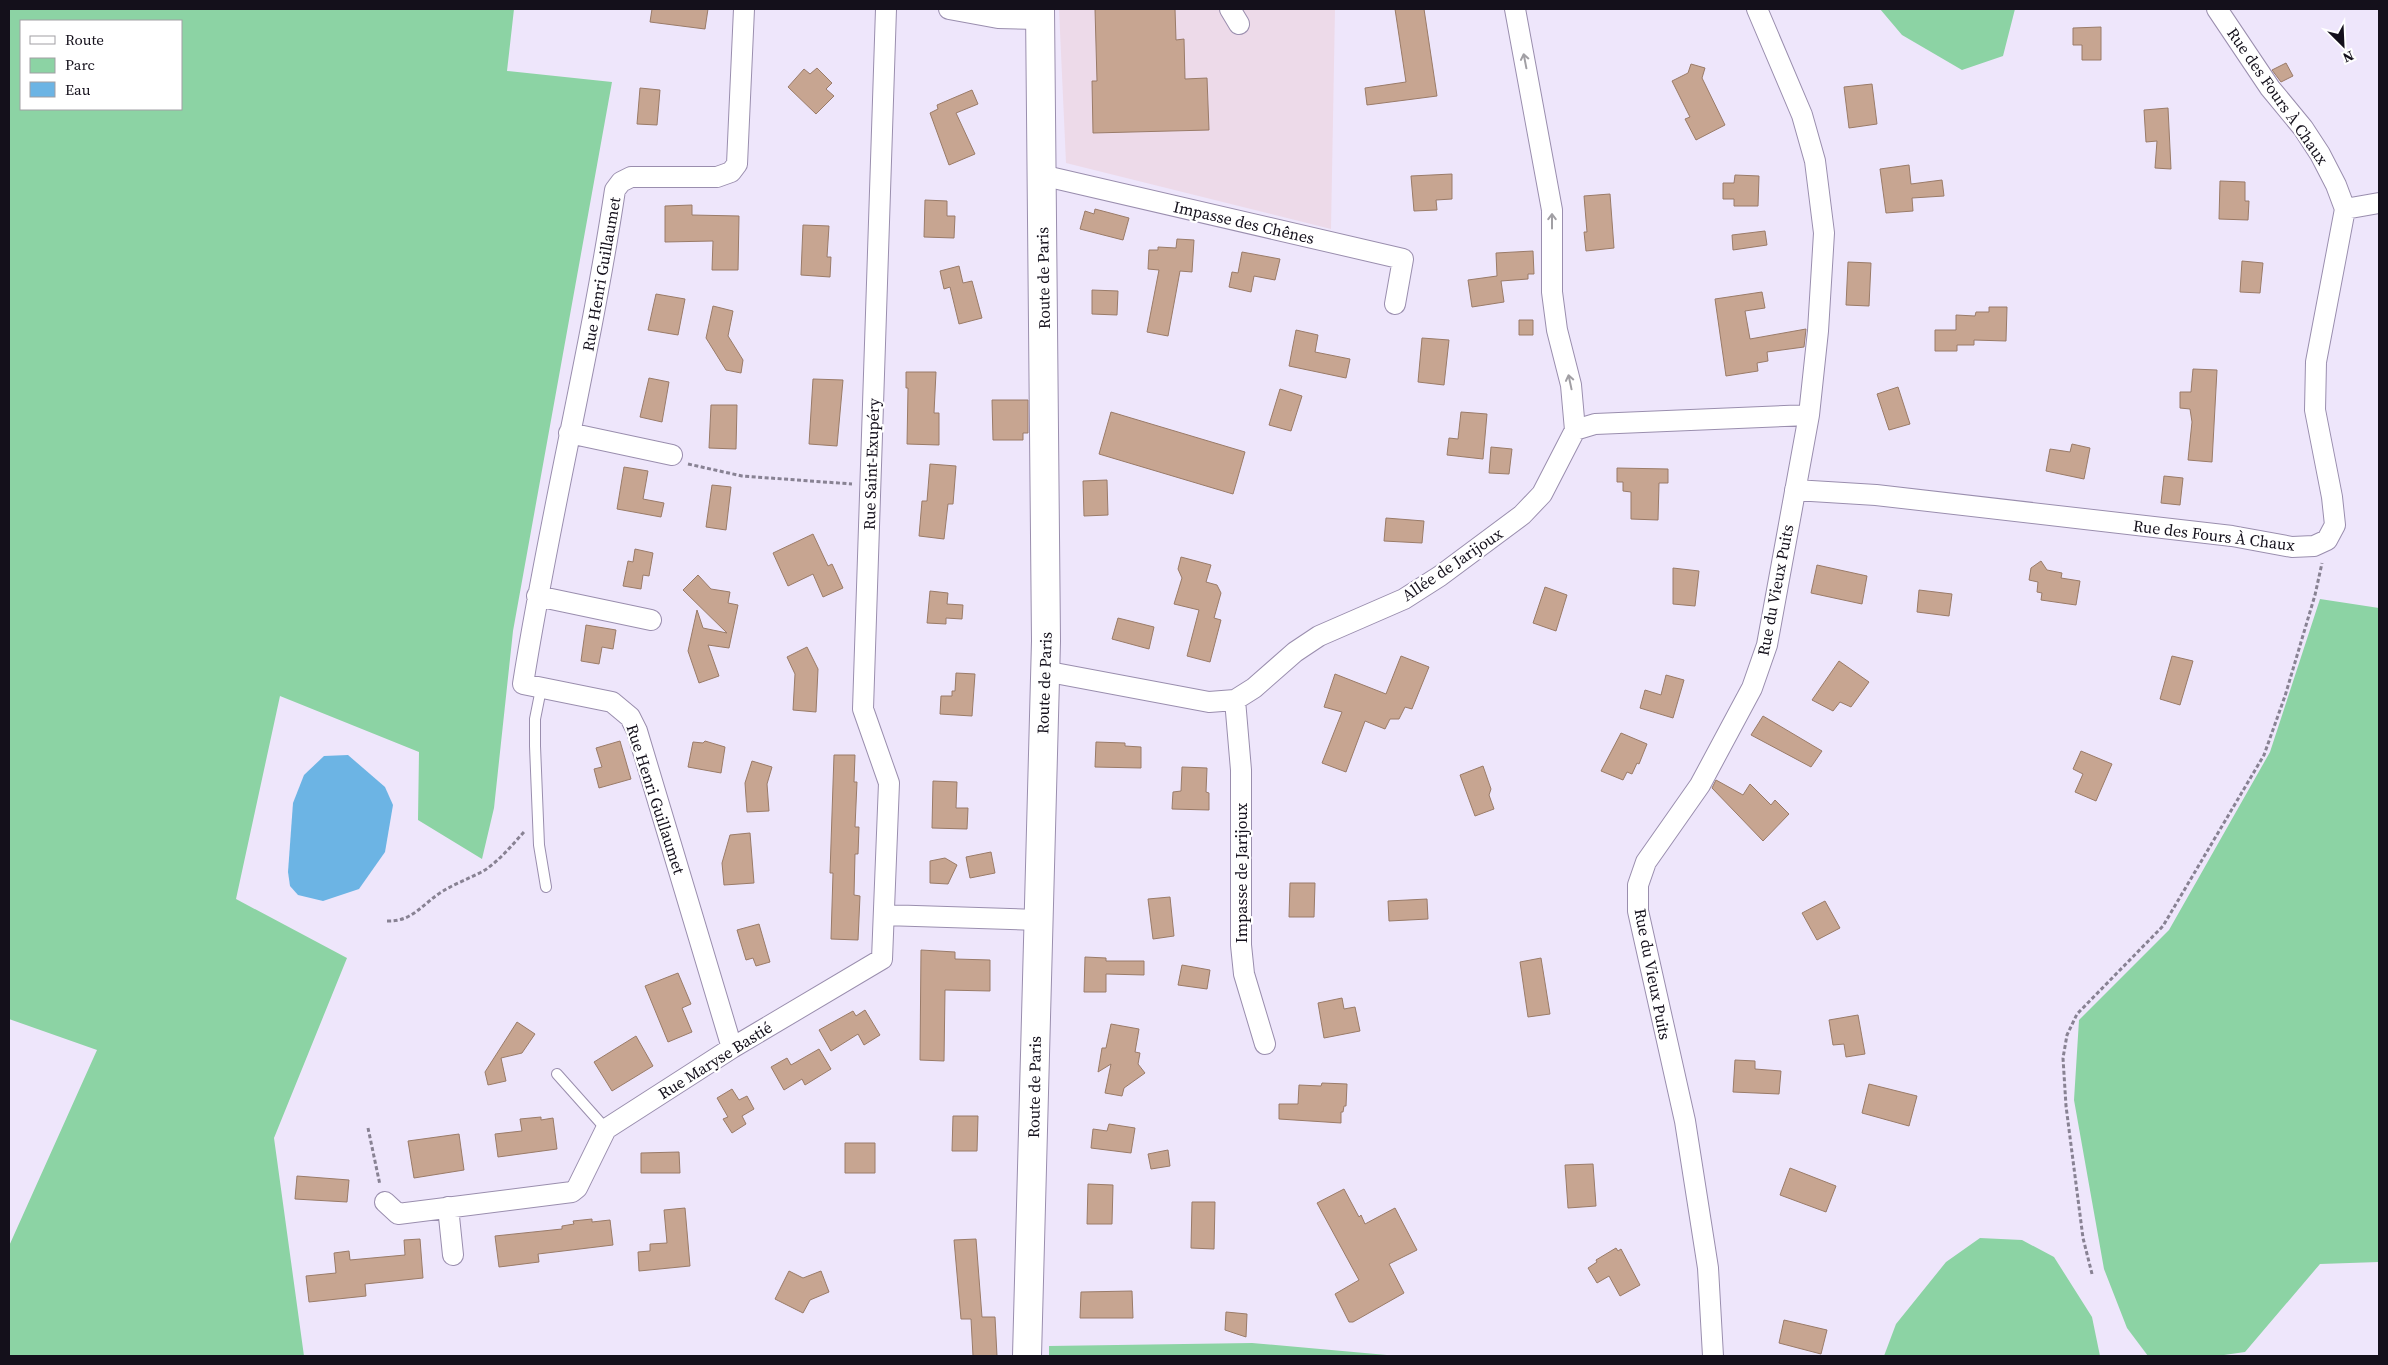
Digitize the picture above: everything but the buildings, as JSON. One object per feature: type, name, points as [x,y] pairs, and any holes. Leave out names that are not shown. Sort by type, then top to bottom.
[{"type":"main road","name":"Route de Paris","points":[[1027,1356],[1044,671],[1045,400],[1040,14]]},
{"type":"street","name":"Rue Henri Guillaumet","points":[[732,1048],[637,731],[630,717],[612,702],[571,692],[541,689],[523,684],[537,596],[601,283],[615,190],[621,182],[631,177],[717,177],[730,172],[737,164],[744,9]]},
{"type":"street","name":"Rue Saint-Exupéry","points":[[884,915],[889,784],[863,710],[886,9]]},
{"type":"street","points":[[948,9],[998,18],[1040,14]]},
{"type":"street","points":[[1515,9],[1552,210],[1552,292],[1557,330],[1571,385],[1575,430],[1595,424],[1809,415]]},
{"type":"street","name":"Rue du Vieux Puits","points":[[1713,1356],[1708,1268],[1685,1121],[1640,920],[1638,885],[1646,862],[1700,785],[1752,688],[1767,645],[1809,415],[1818,331],[1824,233],[1815,162],[1802,115],[1757,9]]},
{"type":"street","name":"Rue des Fours À Chaux","points":[[2217,9],[2270,88],[2303,128],[2320,154],[2336,185],[2345,210]]},
{"type":"street","name":"Impasse des Chênes","points":[[1041,175],[1403,259],[1395,304]]},
{"type":"street","points":[[2327,540],[2335,525],[2332,497],[2315,410],[2316,362],[2345,210],[2379,203]]},
{"type":"street","name":"Allée de Jarijoux","points":[[1044,671],[1209,702],[1235,700],[1254,688],[1295,652],[1319,636],[1404,599],[1440,576],[1522,515],[1542,494],[1575,430]]},
{"type":"street","points":[[570,433],[672,456]]},
{"type":"street","name":"Rue des Fours À Chaux","points":[[1795,490],[1876,495],[2232,536],[2292,547],[2314,546],[2327,540]]},
{"type":"street","points":[[537,596],[651,620]]},
{"type":"street","name":"Impasse de Jarijoux","points":[[1235,700],[1241,770],[1240,945],[1244,974],[1265,1044]]},
{"type":"street","points":[[884,915],[1038,920]]},
{"type":"street","name":"Rue Maryse Bastié","points":[[606,1129],[732,1048],[882,959],[884,915]]},
{"type":"street","points":[[385,1202],[398,1214],[572,1192],[577,1188],[606,1129]]},
{"type":"street","points":[[448,1207],[452,1256]]},
{"type":"lane","points":[[541,689],[535,719],[538,845],[546,887]]},
{"type":"lane","points":[[557,1074],[606,1129]]},
{"type":"path","points":[[672,456],[682,462],[742,476],[870,486]]},
{"type":"path","points":[[2092,1274],[2083,1238],[2066,1106],[2063,1058],[2067,1035],[2077,1014],[2162,926],[2264,755],[2285,696],[2315,595],[2327,540]]},
{"type":"path","points":[[387,922],[399,922],[409,918],[442,891],[484,870],[496,861],[538,818]]},
{"type":"path","points":[[368,1128],[377,1179],[385,1202]]},
{"type":"shaded area","points":[[1059,9],[1335,9],[1331,229],[1066,163]]},
{"type":"green space","points":[[9,9],[514,9],[507,71],[612,82],[513,631],[494,808],[482,859],[418,820],[419,752],[280,696],[236,899],[347,958],[274,1138],[304,1356],[9,1356],[9,1246],[97,1050],[9,1019]]},
{"type":"green space","points":[[1880,9],[2015,9],[2003,56],[1962,70],[1902,35]]},
{"type":"green space","points":[[2320,599],[2379,608],[2379,1262],[2320,1264],[2245,1352],[2217,1356],[2148,1356],[2127,1328],[2104,1269],[2074,1100],[2079,1020],[2169,930],[2270,752]]},
{"type":"green space","points":[[1980,1238],[2022,1240],[2054,1257],[2092,1317],[2100,1356],[1884,1356],[1896,1324],[1946,1262]]},
{"type":"green space","points":[[1252,1343],[1398,1356],[1049,1356],[1049,1346]]},
{"type":"water","points":[[348,755],[385,787],[393,805],[385,852],[359,889],[323,901],[298,895],[290,886],[288,872],[293,803],[304,775],[324,756]]}]
